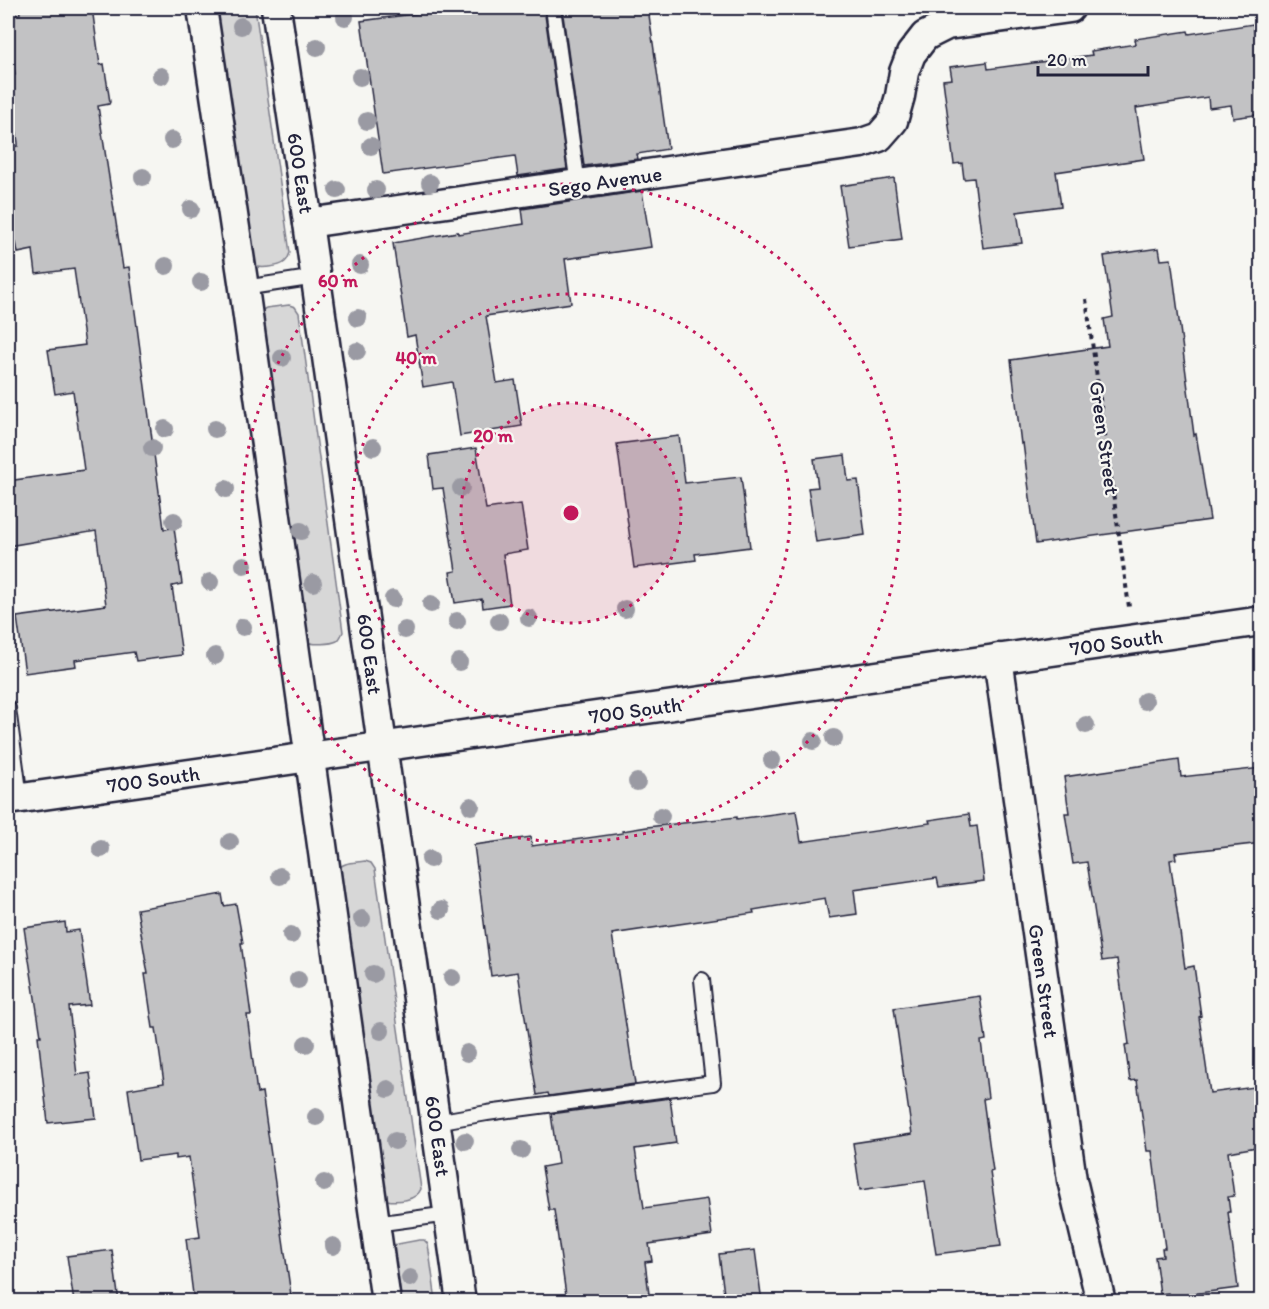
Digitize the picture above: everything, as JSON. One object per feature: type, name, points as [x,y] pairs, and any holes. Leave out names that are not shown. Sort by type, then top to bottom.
[{"type":"street","points":[[202,8],[244,288],[386,1302]]},
{"type":"street","name":"600 East","points":[[276,8],[461,1302]]},
{"type":"street","name":"Sego Avenue","points":[[308,223],[862,144],[879,137],[893,121],[907,63],[925,36],[947,25],[1070,8]]},
{"type":"street","name":"700 South","points":[[14,799],[1262,621]]},
{"type":"street","name":"Green Street","points":[[998,658],[1072,1180],[1101,1302]]},
{"type":"lane","points":[[553,8],[578,185]]},
{"type":"lane","points":[[244,288],[316,278]]},
{"type":"lane","points":[[8,708],[14,799]]},
{"type":"lane","points":[[436,1122],[713,1083],[702,980]]},
{"type":"lane","points":[[375,1224],[449,1214]]},
{"type":"path","name":"Green Street","points":[[1086,299],[1125,577]]},
{"type":"shaded area","points":[[215,8],[255,8],[290,253],[286,261],[274,266],[254,266]]},
{"type":"shaded area","points":[[289,305],[295,307],[299,313],[343,632],[337,641],[326,643],[307,642],[261,311],[266,308]]},
{"type":"shaded area","points":[[365,861],[371,863],[375,869],[421,1189],[415,1196],[401,1201],[386,1200],[336,871],[345,864]]},
{"type":"shaded area","points":[[424,1240],[428,1244],[436,1301],[398,1301],[392,1245]]},
{"type":"building","points":[[19,8],[92,8],[100,65],[104,64],[110,102],[98,106],[123,268],[129,267],[164,529],[174,528],[182,584],[172,586],[182,655],[136,661],[134,652],[75,660],[76,666],[25,673],[17,617],[106,605],[96,531],[8,546],[8,481],[84,470],[73,391],[55,394],[48,350],[85,345],[74,269],[36,274],[33,250],[18,253],[16,242],[8,243],[8,148],[18,146],[18,143],[9,76],[15,75],[8,16],[20,14]]},
{"type":"building","points":[[459,8],[544,8],[567,169],[518,176],[515,156],[383,174],[361,21]]},
{"type":"building","points":[[562,8],[648,8],[668,149],[637,154],[638,159],[584,166]]},
{"type":"building","points":[[1253,24],[1262,78],[1262,114],[1233,118],[1231,105],[1209,108],[1208,97],[1136,108],[1144,159],[1056,172],[1061,206],[1017,212],[1022,243],[983,248],[974,178],[964,179],[962,163],[954,164],[943,80],[952,79],[950,67],[987,62],[988,69],[1092,55],[1091,51],[1136,44],[1135,39],[1188,31],[1189,34]]},
{"type":"building","points":[[894,178],[902,239],[849,246],[840,186]]},
{"type":"building","points":[[642,191],[651,247],[565,259],[571,303],[486,316],[497,383],[515,380],[522,426],[460,436],[452,382],[423,387],[415,335],[407,337],[393,243],[524,224],[522,209]]},
{"type":"building","points":[[1159,248],[1161,260],[1171,259],[1194,435],[1196,434],[1210,520],[1036,544],[1011,360],[1108,346],[1104,319],[1113,317],[1104,256]]},
{"type":"building","points":[[679,436],[685,483],[741,477],[750,547],[695,554],[696,560],[634,568],[617,444]]},
{"type":"building","points":[[476,448],[486,509],[521,504],[528,550],[503,554],[510,604],[483,608],[482,599],[455,603],[450,572],[456,571],[443,488],[433,489],[429,455]]},
{"type":"building","points":[[845,455],[848,481],[858,480],[865,535],[816,542],[808,488],[818,487],[814,459]]},
{"type":"building","points":[[1179,760],[1181,777],[1262,768],[1262,843],[1175,853],[1176,859],[1170,860],[1185,968],[1194,966],[1210,1093],[1262,1086],[1262,1146],[1228,1152],[1234,1196],[1228,1197],[1230,1212],[1228,1212],[1238,1288],[1168,1297],[1168,1293],[1160,1294],[1155,1257],[1163,1256],[1162,1248],[1165,1248],[1152,1151],[1147,1151],[1137,1080],[1130,1081],[1125,1045],[1129,1044],[1117,959],[1102,961],[1087,862],[1073,864],[1065,813],[1069,813],[1064,777]]},
{"type":"building","points":[[796,811],[801,842],[930,823],[929,820],[969,814],[971,827],[977,826],[984,881],[939,887],[937,878],[854,890],[857,914],[829,918],[825,898],[753,910],[754,913],[612,934],[635,1084],[549,1096],[548,1093],[537,1095],[518,972],[491,976],[474,845],[531,837],[532,846],[623,833],[622,831],[647,827]]},
{"type":"building","points":[[222,894],[224,906],[236,904],[243,943],[241,943],[251,1015],[247,1015],[257,1093],[262,1092],[292,1302],[194,1302],[186,1239],[200,1237],[189,1157],[176,1159],[176,1155],[138,1160],[128,1089],[164,1083],[156,1028],[153,1028],[145,974],[148,974],[137,909]]},
{"type":"building","points":[[65,922],[66,932],[79,930],[90,1005],[69,1007],[77,1075],[90,1073],[96,1118],[48,1123],[38,1036],[41,1036],[24,928]]},
{"type":"building","points":[[980,996],[986,1040],[981,1041],[988,1098],[983,1099],[993,1171],[990,1172],[1001,1246],[936,1254],[925,1181],[860,1190],[853,1143],[912,1134],[894,1008]]},
{"type":"building","points":[[670,1098],[676,1143],[635,1149],[644,1208],[707,1199],[712,1235],[649,1244],[652,1261],[645,1262],[650,1302],[567,1302],[554,1210],[549,1210],[542,1167],[558,1164],[551,1114]]},
{"type":"building","points":[[112,1250],[119,1302],[74,1302],[67,1256]]},
{"type":"building","points":[[755,1250],[762,1302],[725,1302],[719,1254]]}]
